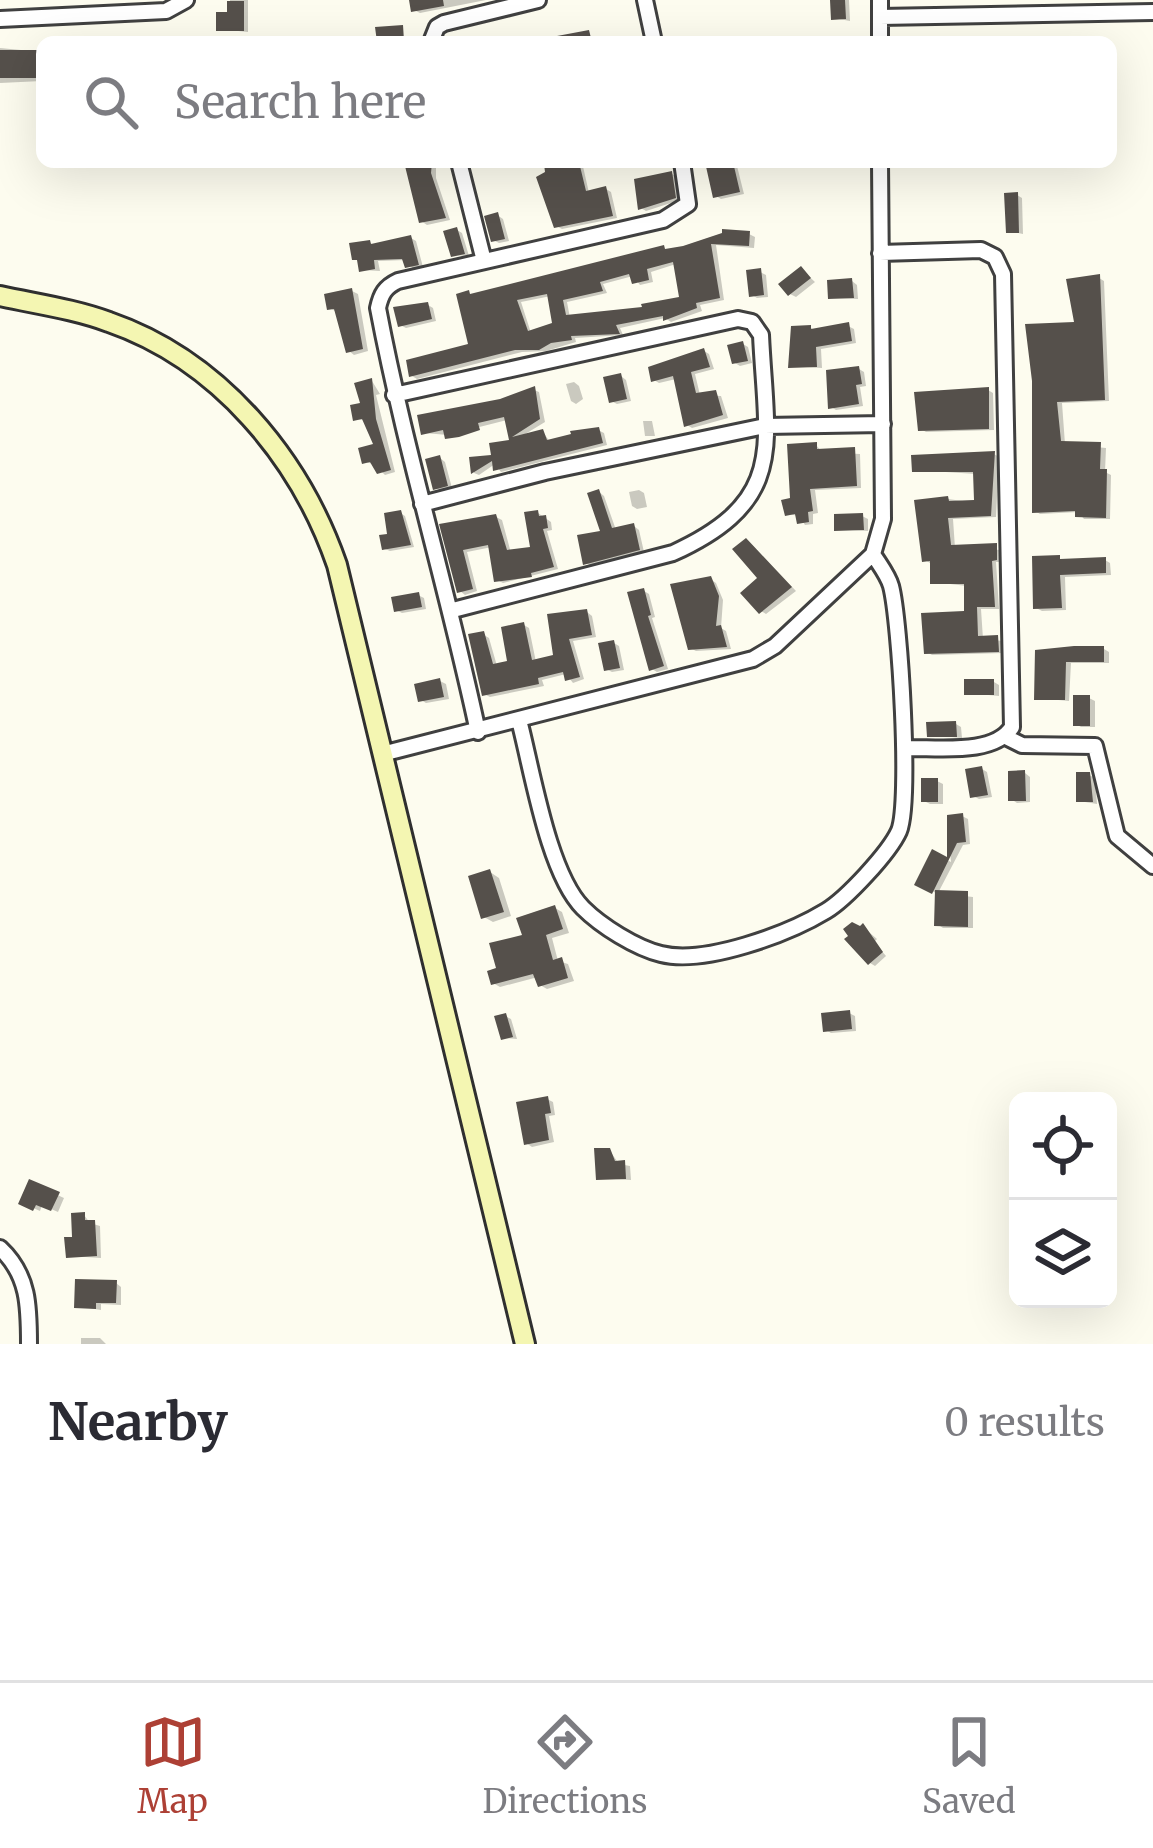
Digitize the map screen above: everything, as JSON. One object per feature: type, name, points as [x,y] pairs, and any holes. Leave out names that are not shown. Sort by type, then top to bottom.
[{"type":"street","points":[[0,19],[166,11],[186,0]]},
{"type":"street","points":[[433,36],[444,22],[538,0]]},
{"type":"street","points":[[645,0],[653,36]]},
{"type":"street","points":[[880,0],[880,36]]},
{"type":"street","points":[[880,17],[1001,7],[1153,12]]},
{"type":"street","points":[[461,168],[484,261]]},
{"type":"street","points":[[478,732],[453,610],[394,395],[378,308],[384,290],[398,281],[663,220],[688,204],[683,168]]},
{"type":"street","points":[[382,754],[753,659],[775,646],[873,554],[884,519],[880,168]]},
{"type":"street","points":[[880,253],[981,250],[994,257],[1003,274],[1012,727],[1006,737],[986,745],[905,748]]},
{"type":"street","points":[[0,296],[70,311],[142,336],[183,359],[256,424],[302,482],[326,531],[525,1344]]},
{"type":"street","points":[[394,395],[744,319],[758,327],[761,335],[766,461],[756,491],[744,507],[698,542],[674,553],[453,610]]},
{"type":"street","points":[[422,503],[765,426],[883,424]]},
{"type":"street","points":[[519,720],[564,882],[582,907],[649,949],[677,956],[694,956],[790,929],[830,909],[900,829],[905,748],[891,588],[873,554]]},
{"type":"street","points":[[1006,737],[1022,745],[1095,746],[1117,836],[1153,866]]},
{"type":"street","points":[[0,1248],[18,1267],[25,1285],[29,1344]]},
{"type":"building","points":[[409,0],[443,0],[444,6],[411,12]]},
{"type":"building","points":[[830,0],[845,0],[846,19],[831,20]]},
{"type":"building","points":[[227,1],[244,1],[244,31],[216,31],[216,12],[227,12]]},
{"type":"building","points":[[403,25],[404,36],[376,36],[375,27]]},
{"type":"building","points":[[589,30],[590,36],[557,36]]},
{"type":"building","points":[[0,50],[36,50],[36,78],[0,78]]},
{"type":"building","points":[[405,168],[431,168],[446,218],[419,223]]},
{"type":"building","points":[[544,168],[580,168],[586,191],[606,186],[613,216],[554,228],[536,177]]},
{"type":"building","points":[[706,168],[734,168],[740,192],[713,198]]},
{"type":"building","points":[[672,171],[676,198],[638,210],[634,179]]},
{"type":"building","points":[[1018,192],[1019,233],[1006,233],[1004,193]]},
{"type":"building","points":[[498,212],[505,239],[491,242],[484,216]]},
{"type":"building","points":[[457,227],[465,254],[451,257],[443,231]]},
{"type":"building","points":[[722,229],[750,231],[749,246],[711,244],[720,298],[696,303],[697,308],[663,321],[663,316],[616,325],[620,334],[571,336],[572,340],[539,350],[515,350],[409,377],[406,360],[468,344],[456,294],[664,245],[665,249],[683,246],[722,233]],"holes":[[[673,262],[679,297],[642,307],[566,315],[563,300],[603,291],[600,282],[629,274],[632,284],[649,280],[647,269]],[[547,294],[552,323],[528,331],[517,300]]]},
{"type":"building","points":[[411,235],[419,265],[405,268],[402,259],[374,260],[375,269],[359,272],[357,260],[352,260],[349,243],[370,240],[371,244]]},
{"type":"building","points":[[801,266],[811,278],[788,296],[778,284]]},
{"type":"building","points":[[761,268],[764,295],[749,297],[746,270]]},
{"type":"building","points":[[1100,274],[1105,400],[1057,402],[1061,441],[1101,442],[1100,469],[1107,469],[1106,518],[1075,517],[1075,511],[1032,513],[1032,381],[1025,324],[1074,322],[1066,279]]},
{"type":"building","points":[[852,278],[854,298],[828,299],[827,280]]},
{"type":"building","points":[[352,288],[363,349],[346,353],[334,309],[327,310],[324,294]]},
{"type":"building","points":[[428,302],[432,319],[398,327],[393,307]]},
{"type":"building","points":[[849,322],[852,341],[816,347],[817,367],[788,368],[791,326],[811,325],[811,329]]},
{"type":"building","points":[[743,341],[748,361],[732,364],[727,345]]},
{"type":"building","points":[[704,348],[710,367],[691,372],[696,393],[716,390],[723,415],[684,427],[673,376],[651,382],[648,367]]},
{"type":"building","points":[[859,366],[859,404],[828,409],[826,370]]},
{"type":"building","points":[[621,373],[627,399],[609,403],[603,377]]},
{"type":"building","points":[[372,378],[376,419],[391,470],[377,474],[370,462],[362,464],[358,448],[373,444],[362,419],[353,421],[350,405],[360,403],[354,383]]},
{"type":"building","points":[[535,386],[540,419],[512,437],[543,429],[547,440],[599,427],[603,443],[493,471],[492,461],[471,474],[469,457],[491,455],[489,443],[509,440],[504,417],[478,423],[480,430],[459,437],[445,439],[443,430],[421,435],[417,415],[500,399]]},
{"type":"building","points":[[989,387],[989,429],[918,431],[914,392]]},
{"type":"building","points":[[817,442],[817,449],[855,447],[857,486],[810,489],[813,511],[808,512],[809,522],[797,524],[795,514],[785,516],[781,500],[790,498],[787,444]]},
{"type":"building","points":[[995,451],[991,516],[948,518],[951,545],[997,543],[997,560],[992,561],[995,607],[977,607],[978,636],[998,635],[999,652],[924,654],[921,613],[964,611],[964,584],[930,584],[930,561],[922,562],[914,500],[948,496],[949,501],[974,500],[973,472],[912,472],[911,455]]},
{"type":"building","points":[[440,455],[448,486],[433,490],[425,459]]},
{"type":"building","points":[[599,489],[612,528],[634,523],[640,550],[583,565],[577,535],[600,531],[587,493]]},
{"type":"building","points":[[401,510],[411,545],[382,550],[379,535],[387,534],[384,513]]},
{"type":"building","points":[[538,510],[539,516],[546,515],[548,528],[543,529],[554,567],[531,573],[532,577],[494,582],[488,545],[463,550],[473,589],[457,593],[439,524],[496,514],[507,550],[530,547],[524,512]]},
{"type":"building","points":[[863,513],[864,530],[834,531],[834,514]]},
{"type":"building","points":[[746,538],[792,587],[759,614],[740,593],[757,578],[732,549]]},
{"type":"building","points":[[1060,555],[1060,559],[1106,557],[1106,573],[1060,575],[1062,608],[1033,609],[1032,556]]},
{"type":"building","points":[[711,576],[719,596],[716,626],[721,625],[727,647],[688,650],[670,584]]},
{"type":"building","points":[[644,588],[664,666],[649,671],[627,592]]},
{"type":"building","points":[[419,592],[422,607],[394,612],[391,597]]},
{"type":"building","points":[[587,609],[592,635],[569,639],[580,677],[565,681],[563,672],[538,678],[539,684],[482,696],[468,634],[484,631],[493,664],[507,661],[501,627],[524,622],[532,660],[553,655],[547,614]]},
{"type":"building","points":[[614,640],[620,668],[604,671],[598,643]]},
{"type":"building","points":[[1104,646],[1104,662],[1066,662],[1065,700],[1034,700],[1035,650]]},
{"type":"building","points":[[440,678],[444,697],[418,702],[414,684]]},
{"type":"building","points":[[964,679],[994,679],[994,695],[964,695]]},
{"type":"building","points":[[1073,695],[1090,695],[1090,726],[1073,726]]},
{"type":"building","points":[[956,721],[957,737],[927,737],[926,722]]},
{"type":"building","points":[[982,766],[988,795],[970,798],[965,769]]},
{"type":"building","points":[[1025,770],[1026,801],[1008,801],[1008,771]]},
{"type":"building","points":[[1076,772],[1090,772],[1093,802],[1076,802]]},
{"type":"building","points":[[921,778],[938,778],[938,802],[921,802]]},
{"type":"building","points":[[963,813],[966,842],[957,843],[932,894],[914,885],[932,849],[947,857],[947,815]]},
{"type":"building","points":[[490,869],[504,912],[481,919],[468,876]]},
{"type":"building","points":[[935,890],[968,891],[968,927],[934,926]]},
{"type":"building","points":[[555,905],[563,929],[546,935],[553,960],[562,957],[568,978],[538,987],[533,974],[491,985],[487,971],[496,968],[489,943],[522,935],[516,918]]},
{"type":"building","points":[[852,922],[863,923],[883,952],[868,965],[844,939],[848,936],[843,929]]},
{"type":"building","points":[[850,1010],[852,1029],[823,1032],[821,1013]]},
{"type":"building","points":[[506,1013],[513,1037],[501,1040],[494,1016]]},
{"type":"building","points":[[548,1096],[549,1140],[524,1145],[516,1102]]},
{"type":"building","points":[[594,1148],[610,1148],[615,1161],[625,1160],[626,1179],[596,1180]]},
{"type":"building","points":[[29,1179],[60,1192],[51,1211],[36,1205],[33,1211],[18,1204]]},
{"type":"building","points":[[85,1212],[85,1220],[95,1220],[97,1256],[66,1258],[64,1237],[72,1237],[71,1213]]},
{"type":"building","points":[[75,1279],[117,1280],[116,1303],[74,1308]]}]
